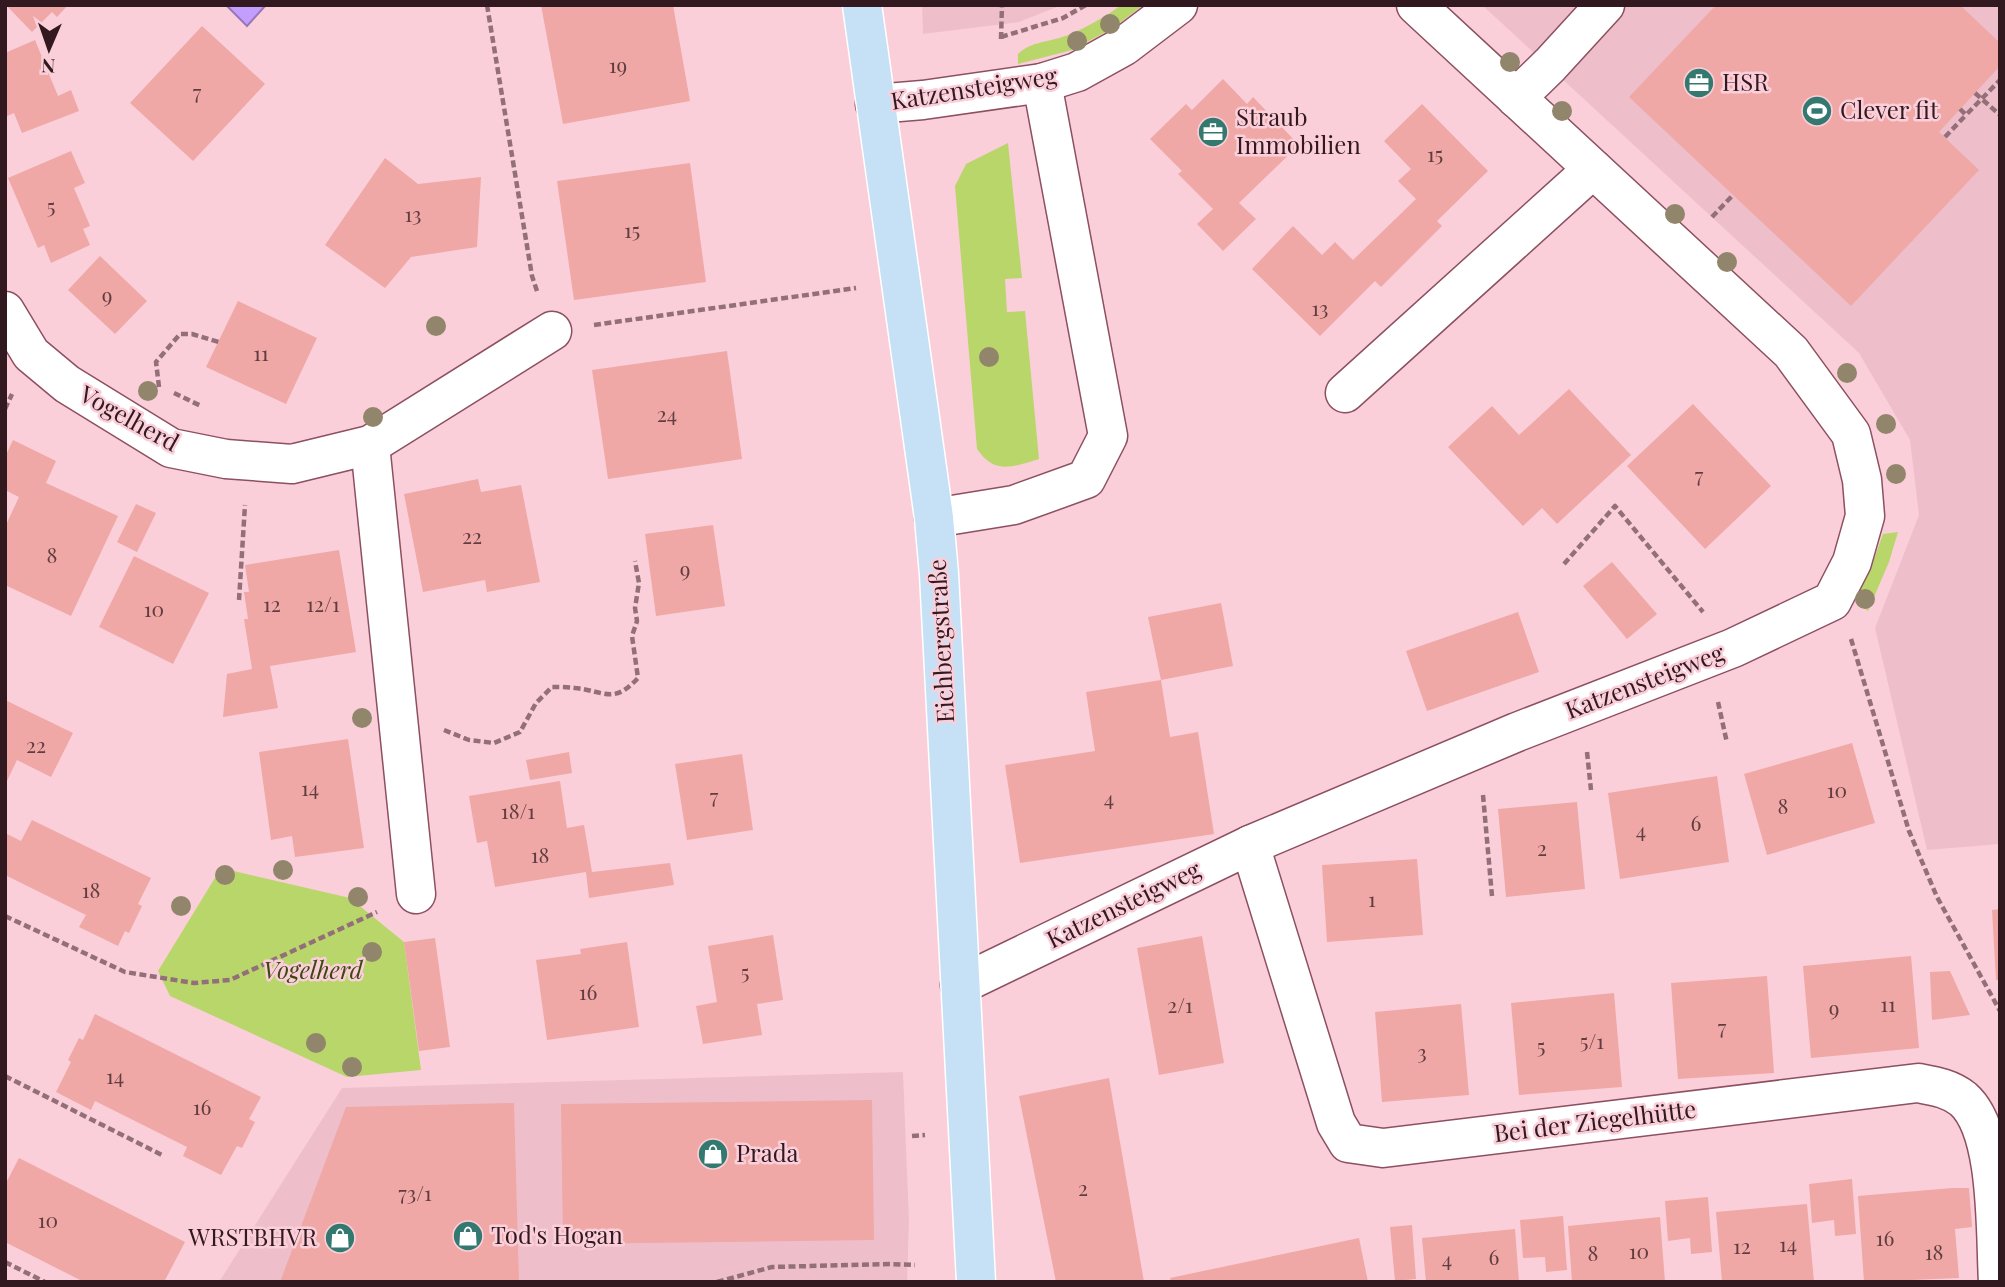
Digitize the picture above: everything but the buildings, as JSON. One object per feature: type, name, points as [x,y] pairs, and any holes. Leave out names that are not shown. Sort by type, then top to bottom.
[{"type":"main road","name":"Eichbergstraße","points":[[862,5],[934,518],[939,573],[976,1282]]},
{"type":"street","name":"Katzensteigweg","points":[[874,104],[923,100],[1042,83],[1077,72],[1124,46],[1178,5]]},
{"type":"street","points":[[1416,5],[1791,352],[1851,434],[1862,480],[1865,516],[1852,562],[1832,601]]},
{"type":"street","points":[[1516,98],[1605,5]]},
{"type":"street","points":[[934,518],[1014,505],[1086,480],[1108,436],[1042,83]]},
{"type":"street","points":[[1345,393],[1593,169]]},
{"type":"street","name":"Vogelherd","points":[[5,311],[31,354],[66,384],[171,448],[226,459],[292,464],[370,445],[552,331]]},
{"type":"street","points":[[370,445],[416,894]]},
{"type":"street","name":"Katzensteigweg","points":[[960,985],[1250,845],[1479,748],[1732,648],[1832,601]]},
{"type":"street","name":"Bei der Ziegelhütte","points":[[1250,845],[1336,1123],[1348,1143],[1384,1149],[1918,1083],[1947,1088],[1965,1100],[1980,1124],[1992,1165],[1998,1282]]},
{"type":"path","points":[[487,5],[532,276],[552,331],[857,288]]},
{"type":"path","points":[[1001,37],[1063,18],[1086,5]]},
{"type":"path","points":[[1945,137],[2000,80]]},
{"type":"path","points":[[1975,93],[2000,115]]},
{"type":"path","points":[[1960,109],[1966,115]]},
{"type":"path","points":[[205,408],[159,387],[156,362],[180,334],[192,334],[219,342]]},
{"type":"path","points":[[226,459],[245,500],[239,600]]},
{"type":"path","points":[[1564,564],[1615,506],[1732,648]]},
{"type":"path","points":[[398,724],[434,726],[469,740],[494,743],[520,732],[536,703],[552,687],[577,688],[612,696],[627,690],[638,678],[632,636],[637,621],[635,608],[639,583],[635,561]]},
{"type":"path","points":[[1832,601],[1853,644],[1909,831],[1942,908],[2000,1011]]},
{"type":"path","points":[[1479,748],[1492,896]]},
{"type":"path","points":[[5,916],[125,972],[194,982],[230,980],[416,894]]},
{"type":"path","points":[[5,1076],[162,1155]]},
{"type":"path","points":[[5,1262],[45,1282]]},
{"type":"path","points":[[717,1282],[772,1267],[915,1265]]},
{"type":"shaded area","points":[[226,5],[266,5],[247,26]]},
{"type":"shaded area","points":[[922,5],[1062,5],[1019,22],[923,34]]},
{"type":"shaded area","points":[[1482,5],[2000,5],[2000,844],[1927,850],[1875,628],[1919,515],[1910,440],[1859,353]]},
{"type":"shaded area","points":[[903,1072],[909,1221],[907,1282],[219,1282],[342,1088]]},
{"type":"green space","points":[[1121,5],[1143,5],[1113,28],[1072,50],[1018,64],[1018,54],[1023,50],[1075,32]]},
{"type":"green space","points":[[1008,143],[1022,278],[1005,279],[1007,312],[1025,311],[1039,459],[1005,467],[990,463],[977,449],[955,186],[966,164]]},
{"type":"green space","points":[[1898,532],[1889,562],[1868,611],[1853,598],[1874,559],[1883,534]]},
{"type":"green space","name":"Vogelherd","points":[[221,868],[350,898],[404,942],[421,1070],[347,1077],[170,996],[158,971]]},
{"type":"place","name":"HSR","points":[[1699,83]]},
{"type":"place","name":"Clever fit","points":[[1817,111]]},
{"type":"place","name":"Straub Immobilien","points":[[1213,132]]},
{"type":"place","name":"Prada","points":[[713,1154]]},
{"type":"place","name":"Tod's Hogan","points":[[468,1236]]},
{"type":"place","name":"WRSTBHVR","points":[[340,1238]]}]
